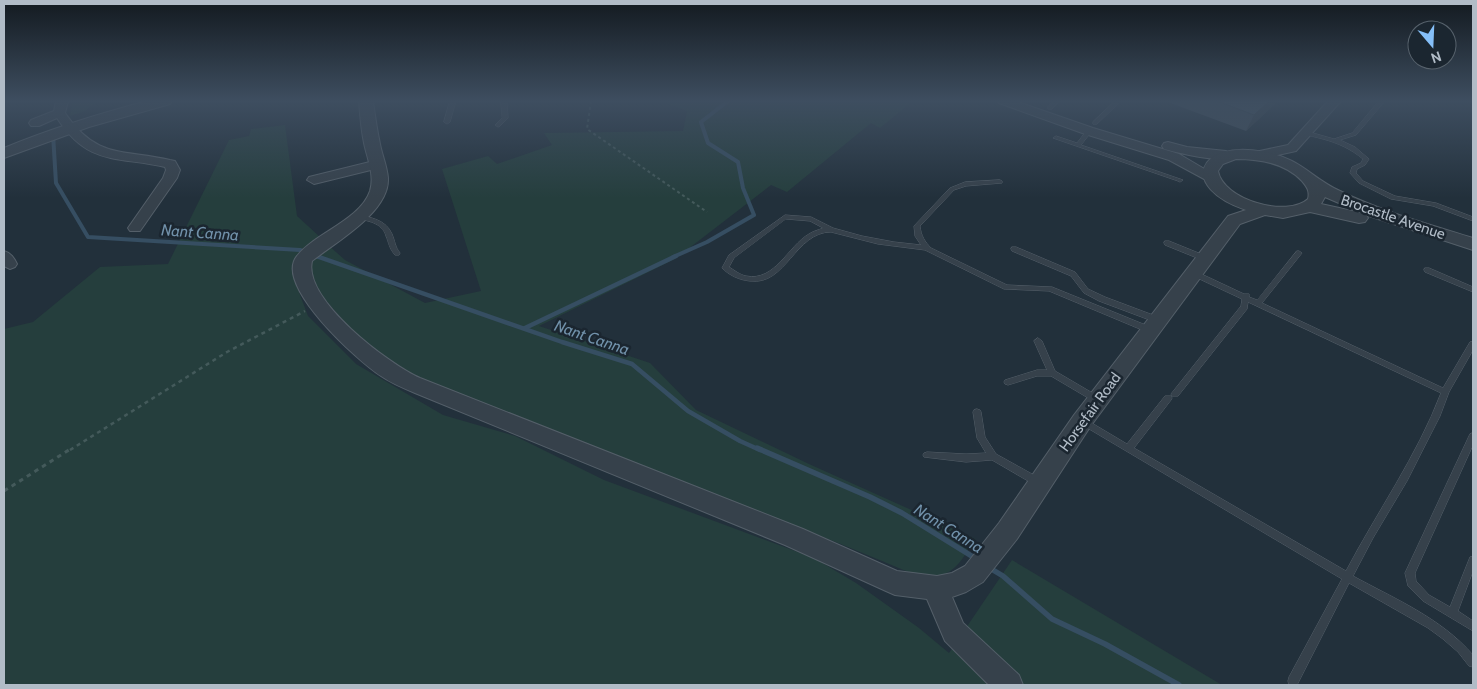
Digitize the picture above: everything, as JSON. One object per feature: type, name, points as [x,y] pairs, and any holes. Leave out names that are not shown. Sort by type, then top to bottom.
[{"type":"street","points":[[4,153],[56,133]]},
{"type":"street","points":[[75,133],[85,144],[105,151],[170,164],[173,170],[170,178],[135,228]]},
{"type":"street","points":[[370,133],[378,164],[380,181],[377,197],[357,217],[309,254],[302,275],[318,304],[378,364],[400,377],[794,537],[895,583],[937,588],[943,609],[954,632],[1009,685]]},
{"type":"street","points":[[1109,133],[1174,156],[1211,177],[1218,187],[1230,197],[1246,205],[1264,210],[1290,212],[1309,207],[1316,201],[1318,193],[1314,184]]},
{"type":"street","points":[[1116,133],[1178,149],[1226,155]]},
{"type":"street","points":[[1260,155],[1292,148],[1306,133]]},
{"type":"street","points":[[1292,148],[1298,170]]},
{"type":"street","points":[[1211,177],[1210,170],[1212,164],[1226,155]]},
{"type":"street","name":"Brocastle Avenue","points":[[1226,155],[1260,155],[1280,161],[1298,170],[1314,184],[1339,199],[1364,210],[1473,244]]},
{"type":"street","points":[[314,180],[378,164]]},
{"type":"street","points":[[1230,197],[1234,220],[1264,210]]},
{"type":"street","name":"Brocastle Avenue","points":[[1309,207],[1352,216],[1473,254]]},
{"type":"street","name":"Horsefair Road","points":[[937,588],[957,584],[974,574],[1008,531],[1082,421],[1234,220]]},
{"type":"lane","points":[[1078,145],[1087,133]]},
{"type":"lane","points":[[1307,133],[1348,145],[1366,159],[1362,164],[1354,168],[1353,173],[1361,182],[1393,198],[1434,204],[1473,219]]},
{"type":"lane","points":[[1333,141],[1355,133]]},
{"type":"lane","points":[[1056,138],[1180,180]]},
{"type":"lane","points":[[926,248],[918,235],[918,226],[952,189],[965,184],[1000,182]]},
{"type":"lane","points":[[357,217],[372,220],[381,225],[389,234],[391,246],[397,253]]},
{"type":"lane","points":[[836,232],[811,219],[785,217],[731,257],[725,268],[737,277],[751,280],[768,276],[781,266],[810,236],[824,230],[881,242],[926,248],[1006,287],[1050,289],[1154,325]]},
{"type":"lane","points":[[1167,243],[1246,296],[1445,392]]},
{"type":"lane","points":[[1014,249],[1073,274],[1086,291],[1154,325]]},
{"type":"lane","points":[[1259,302],[1299,253]]},
{"type":"lane","points":[[1427,270],[1473,290]]},
{"type":"lane","points":[[1128,449],[1244,307],[1246,296]]},
{"type":"lane","points":[[1038,341],[1052,373]]},
{"type":"lane","points":[[1292,681],[1347,578],[1404,478],[1436,416],[1445,392],[1473,344]]},
{"type":"lane","points":[[1008,382],[1037,373],[1052,373],[1098,400]]},
{"type":"lane","points":[[977,412],[981,438],[993,456],[1040,483]]},
{"type":"lane","points":[[1082,421],[1347,578],[1419,617],[1464,649],[1473,662]]},
{"type":"lane","points":[[1473,436],[1410,572],[1411,583],[1426,598],[1473,626]]},
{"type":"lane","points":[[927,455],[966,458],[993,456]]},
{"type":"lane","points":[[1452,613],[1473,560]]},
{"type":"path","points":[[592,133],[707,212]]},
{"type":"path","points":[[4,491],[227,352],[318,304]]},
{"type":"green space","points":[[250,133],[286,133],[297,216],[320,237],[298,256],[293,271],[294,279],[308,316],[356,364],[443,415],[515,436],[604,480],[814,558],[856,583],[919,628],[949,653],[1012,560],[1222,685],[4,685],[4,329],[33,322],[100,267],[168,264],[229,140],[249,136]]},
{"type":"green space","points":[[544,133],[859,133],[787,192],[771,185],[675,259],[539,326],[650,363],[696,410],[809,464],[976,539],[956,566],[944,574],[925,579],[788,523],[447,392],[385,358],[364,342],[311,283],[311,259],[328,245],[345,260],[425,303],[481,291],[442,169],[488,156],[497,164],[552,145]]},
{"type":"waterway","points":[[673,257],[707,242],[754,215],[743,188],[738,162],[708,143],[705,133]]},
{"type":"waterway","name":"Nant Canna","points":[[53,134],[56,183],[88,237],[300,250],[319,257]]},
{"type":"waterway","name":"Nant Canna","points":[[316,256],[562,342],[632,364],[688,411],[740,441],[760,450]]},
{"type":"waterway","points":[[525,328],[676,256]]},
{"type":"waterway","name":"Nant Canna","points":[[757,448],[870,497],[902,513],[978,560]]},
{"type":"waterway","name":"Nant Canna","points":[[988,567],[1003,576],[1052,619],[1105,644],[1179,685]]}]
